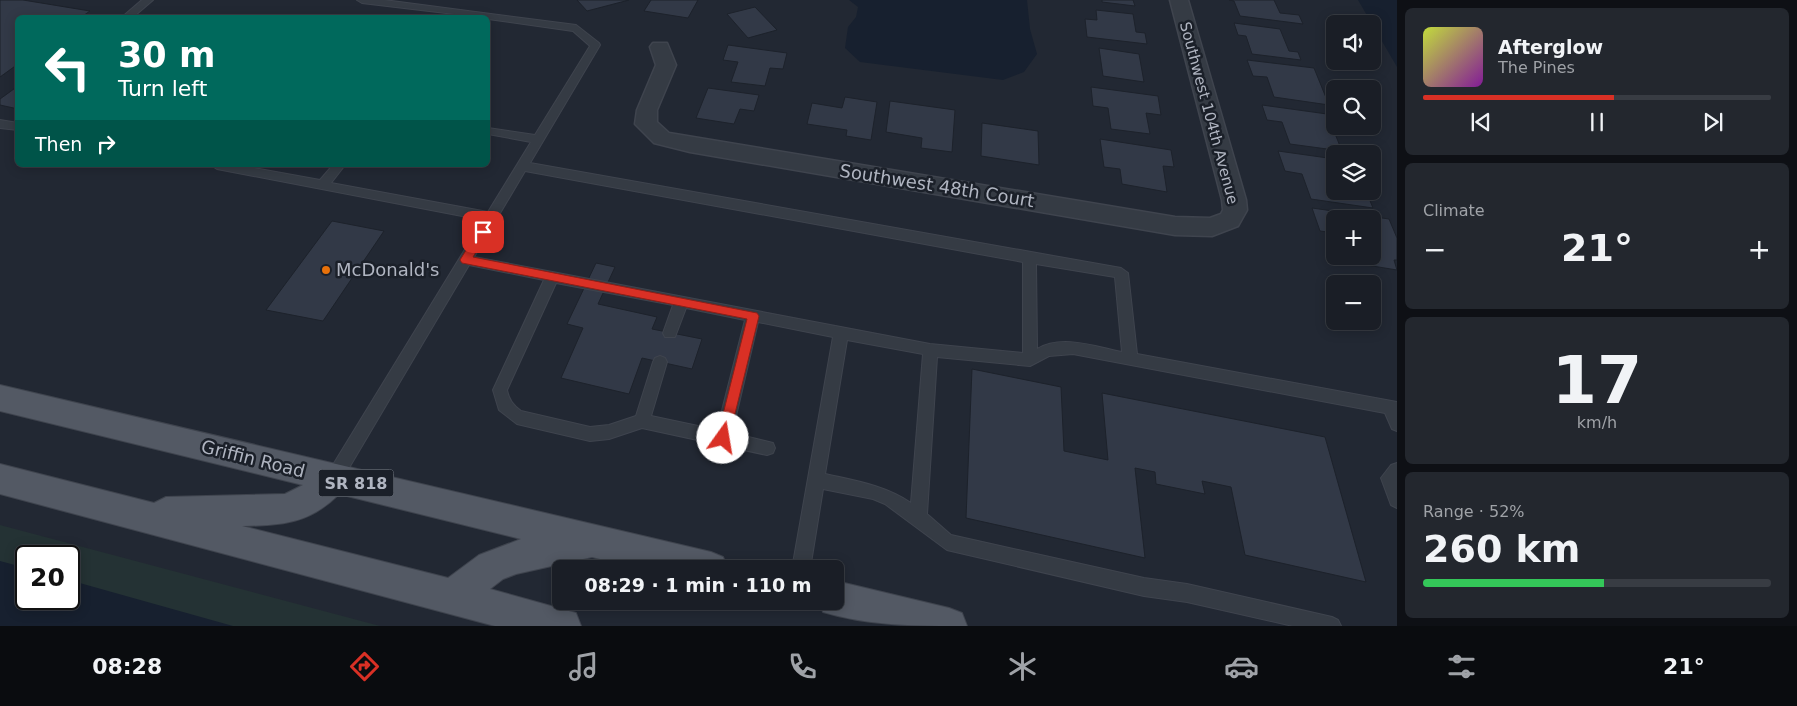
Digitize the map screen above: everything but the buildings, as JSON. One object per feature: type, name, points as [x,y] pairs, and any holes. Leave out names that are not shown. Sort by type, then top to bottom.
[{"type":"main road","name":"Griffin Road","points":[[0,398],[674,560]]},
{"type":"main road","points":[[136,514],[287,509],[315,496],[334,478]]},
{"type":"main road","points":[[0,479],[564,626]]},
{"type":"main road","points":[[452,597],[491,567],[516,557],[595,541]]},
{"type":"main road","points":[[844,601],[949,626]]},
{"type":"street","name":"Southwest 104th Avenue","points":[[1179,0],[1234,200],[1233,216],[1236,229]]},
{"type":"street","name":"Southwest 48th Court","points":[[660,47],[666,65],[647,110],[646,124],[651,131],[662,138],[1175,226],[1236,229]]},
{"type":"lane","points":[[129,15],[148,0]]},
{"type":"lane","points":[[362,0],[474,15]]},
{"type":"lane","points":[[405,15],[412,7]]},
{"type":"lane","points":[[334,478],[595,45],[576,28],[490,17]]},
{"type":"lane","points":[[0,133],[9,126]]},
{"type":"lane","points":[[490,131],[538,139]]},
{"type":"lane","points":[[522,166],[1121,273],[1130,359]]},
{"type":"lane","points":[[228,167],[491,217]]},
{"type":"lane","points":[[323,185],[337,167]]},
{"type":"lane","points":[[1029,258],[1030,360]]},
{"type":"lane","points":[[466,260],[930,350],[1030,360],[1047,350],[1073,348],[1394,408],[1397,424]]},
{"type":"lane","points":[[552,277],[500,390],[501,402],[508,411],[517,417],[590,434],[609,432],[642,421],[767,448]]},
{"type":"lane","points":[[670,333],[680,302]]},
{"type":"lane","points":[[723,438],[753,316]]},
{"type":"lane","points":[[803,560],[841,333]]},
{"type":"lane","points":[[918,517],[930,350]]},
{"type":"lane","points":[[642,421],[660,362]]},
{"type":"lane","points":[[1397,470],[1390,478],[1397,500]]},
{"type":"lane","points":[[816,480],[874,492],[891,499],[918,517],[947,542],[1332,626]]},
{"type":"shaded area","points":[[0,525],[75,545],[15,545],[15,610],[80,610],[80,546],[380,626],[0,626]]},
{"type":"water","points":[[849,0],[1027,0],[1030,29],[1037,54],[1024,72],[1003,80],[860,62],[845,48],[848,27],[856,17],[858,7]]},
{"type":"water","points":[[1358,0],[1397,0],[1397,67],[1381,40],[1381,15],[1367,15]]},
{"type":"water","points":[[0,561],[15,565],[15,610],[80,610],[80,583],[233,626],[0,626]]},
{"type":"place","name":"McDonald's","points":[[326,270]]},
{"type":"route","points":[[483,232],[466,260],[753,316],[723,438]]}]
